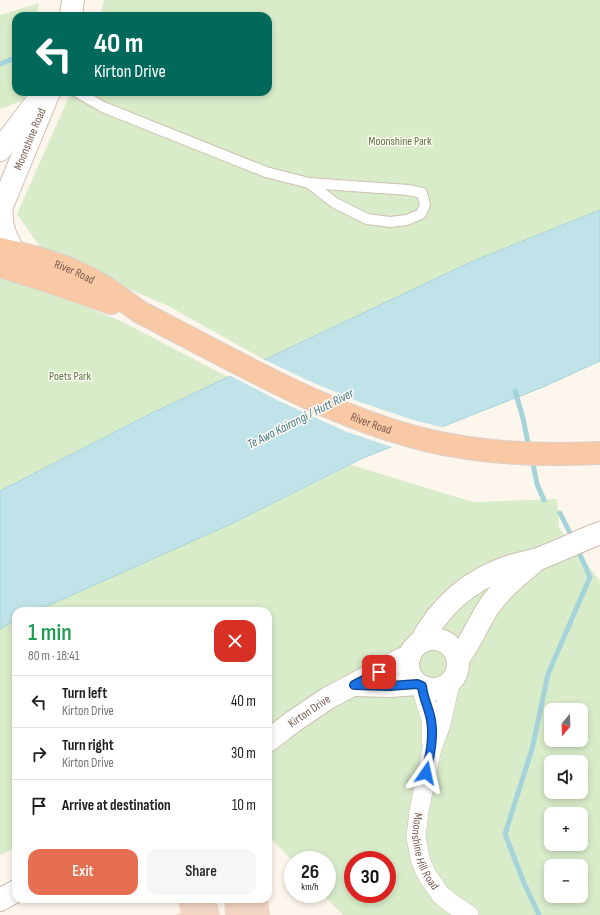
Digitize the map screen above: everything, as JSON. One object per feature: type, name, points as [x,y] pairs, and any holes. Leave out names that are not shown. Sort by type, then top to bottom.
[{"type":"highway","name":"River Road","points":[[5,256],[63,267],[81,275],[103,286],[141,312],[160,322],[303,395],[368,422],[427,440],[485,450],[549,455],[591,453]]},
{"type":"street","points":[[72,12],[73,0]]},
{"type":"street","name":"Moonshine Road","points":[[0,150],[41,96]]},
{"type":"street","name":"Moonshine Road","points":[[5,256],[3,234],[0,223],[2,206],[47,96]]},
{"type":"street","points":[[415,650],[427,640],[435,639],[443,641],[453,649],[458,660],[458,668],[450,683],[436,689],[419,685],[409,670],[408,663],[415,650],[431,623],[439,612],[477,581],[510,566],[545,556],[598,534]]},
{"type":"street","points":[[458,660],[489,607],[504,588],[545,556]]},
{"type":"street","name":"Kirton Drive","points":[[272,738],[328,698],[402,659],[415,650]]},
{"type":"street","name":"Moonshine Hill Road","points":[[450,683],[441,724],[432,748],[419,811],[416,837],[421,862],[427,875],[441,894],[469,915]]},
{"type":"street","name":"Kirton Drive","points":[[354,685],[419,685]]},
{"type":"street","name":"Moonshine Hill Road","points":[[419,685],[431,721],[432,748]]},
{"type":"street","points":[[0,900],[12,893]]},
{"type":"lane","points":[[84,96],[103,107],[266,172],[309,183],[408,190],[422,193],[425,205],[421,214],[407,220],[390,222],[367,219],[335,202],[309,183]]},
{"type":"green space","name":"Moonshine Park","points":[[104,0],[600,0],[600,210],[471,262],[265,360],[168,306],[43,251],[17,214],[69,96],[272,96],[272,12],[101,12]]},
{"type":"green space","points":[[39,3],[38,12],[12,12],[12,96],[24,96],[24,100],[0,109],[0,15]]},
{"type":"green space","name":"Poets Park","points":[[0,277],[20,281],[121,321],[228,377],[150,414],[0,491]]},
{"type":"green space","points":[[351,465],[473,502],[557,499],[559,528],[600,581],[600,915],[343,915],[332,903],[336,903],[336,851],[284,851],[284,852],[272,839],[272,607],[45,607],[231,524]]},
{"type":"green space","points":[[12,622],[12,849],[0,855],[0,629]]},
{"type":"water","name":"Te Awa Kairangi / Hutt River","points":[[600,210],[600,361],[543,387],[363,458],[231,524],[45,607],[12,607],[12,622],[0,629],[0,491],[150,414],[471,262]]},
{"type":"pier","points":[[263,359],[307,380],[357,401],[413,420],[445,428],[395,448],[347,432],[277,400],[229,375]]},
{"type":"building","points":[[178,903],[217,903],[220,915],[175,915],[181,913]]},
{"type":"building","points":[[224,903],[268,903],[270,915],[225,915]]},
{"type":"waterway","points":[[0,64],[12,59]]},
{"type":"waterway","points":[[515,391],[523,418],[529,448]]},
{"type":"waterway","points":[[532,459],[537,484],[544,500]]},
{"type":"waterway","points":[[560,513],[573,539]]},
{"type":"waterway","points":[[539,915],[524,883],[505,834],[532,749],[548,674],[590,577],[577,548]]},
{"type":"route","points":[[379,672],[354,685],[390,686],[417,684],[422,686],[422,696],[431,721],[432,748],[426,773]]}]
